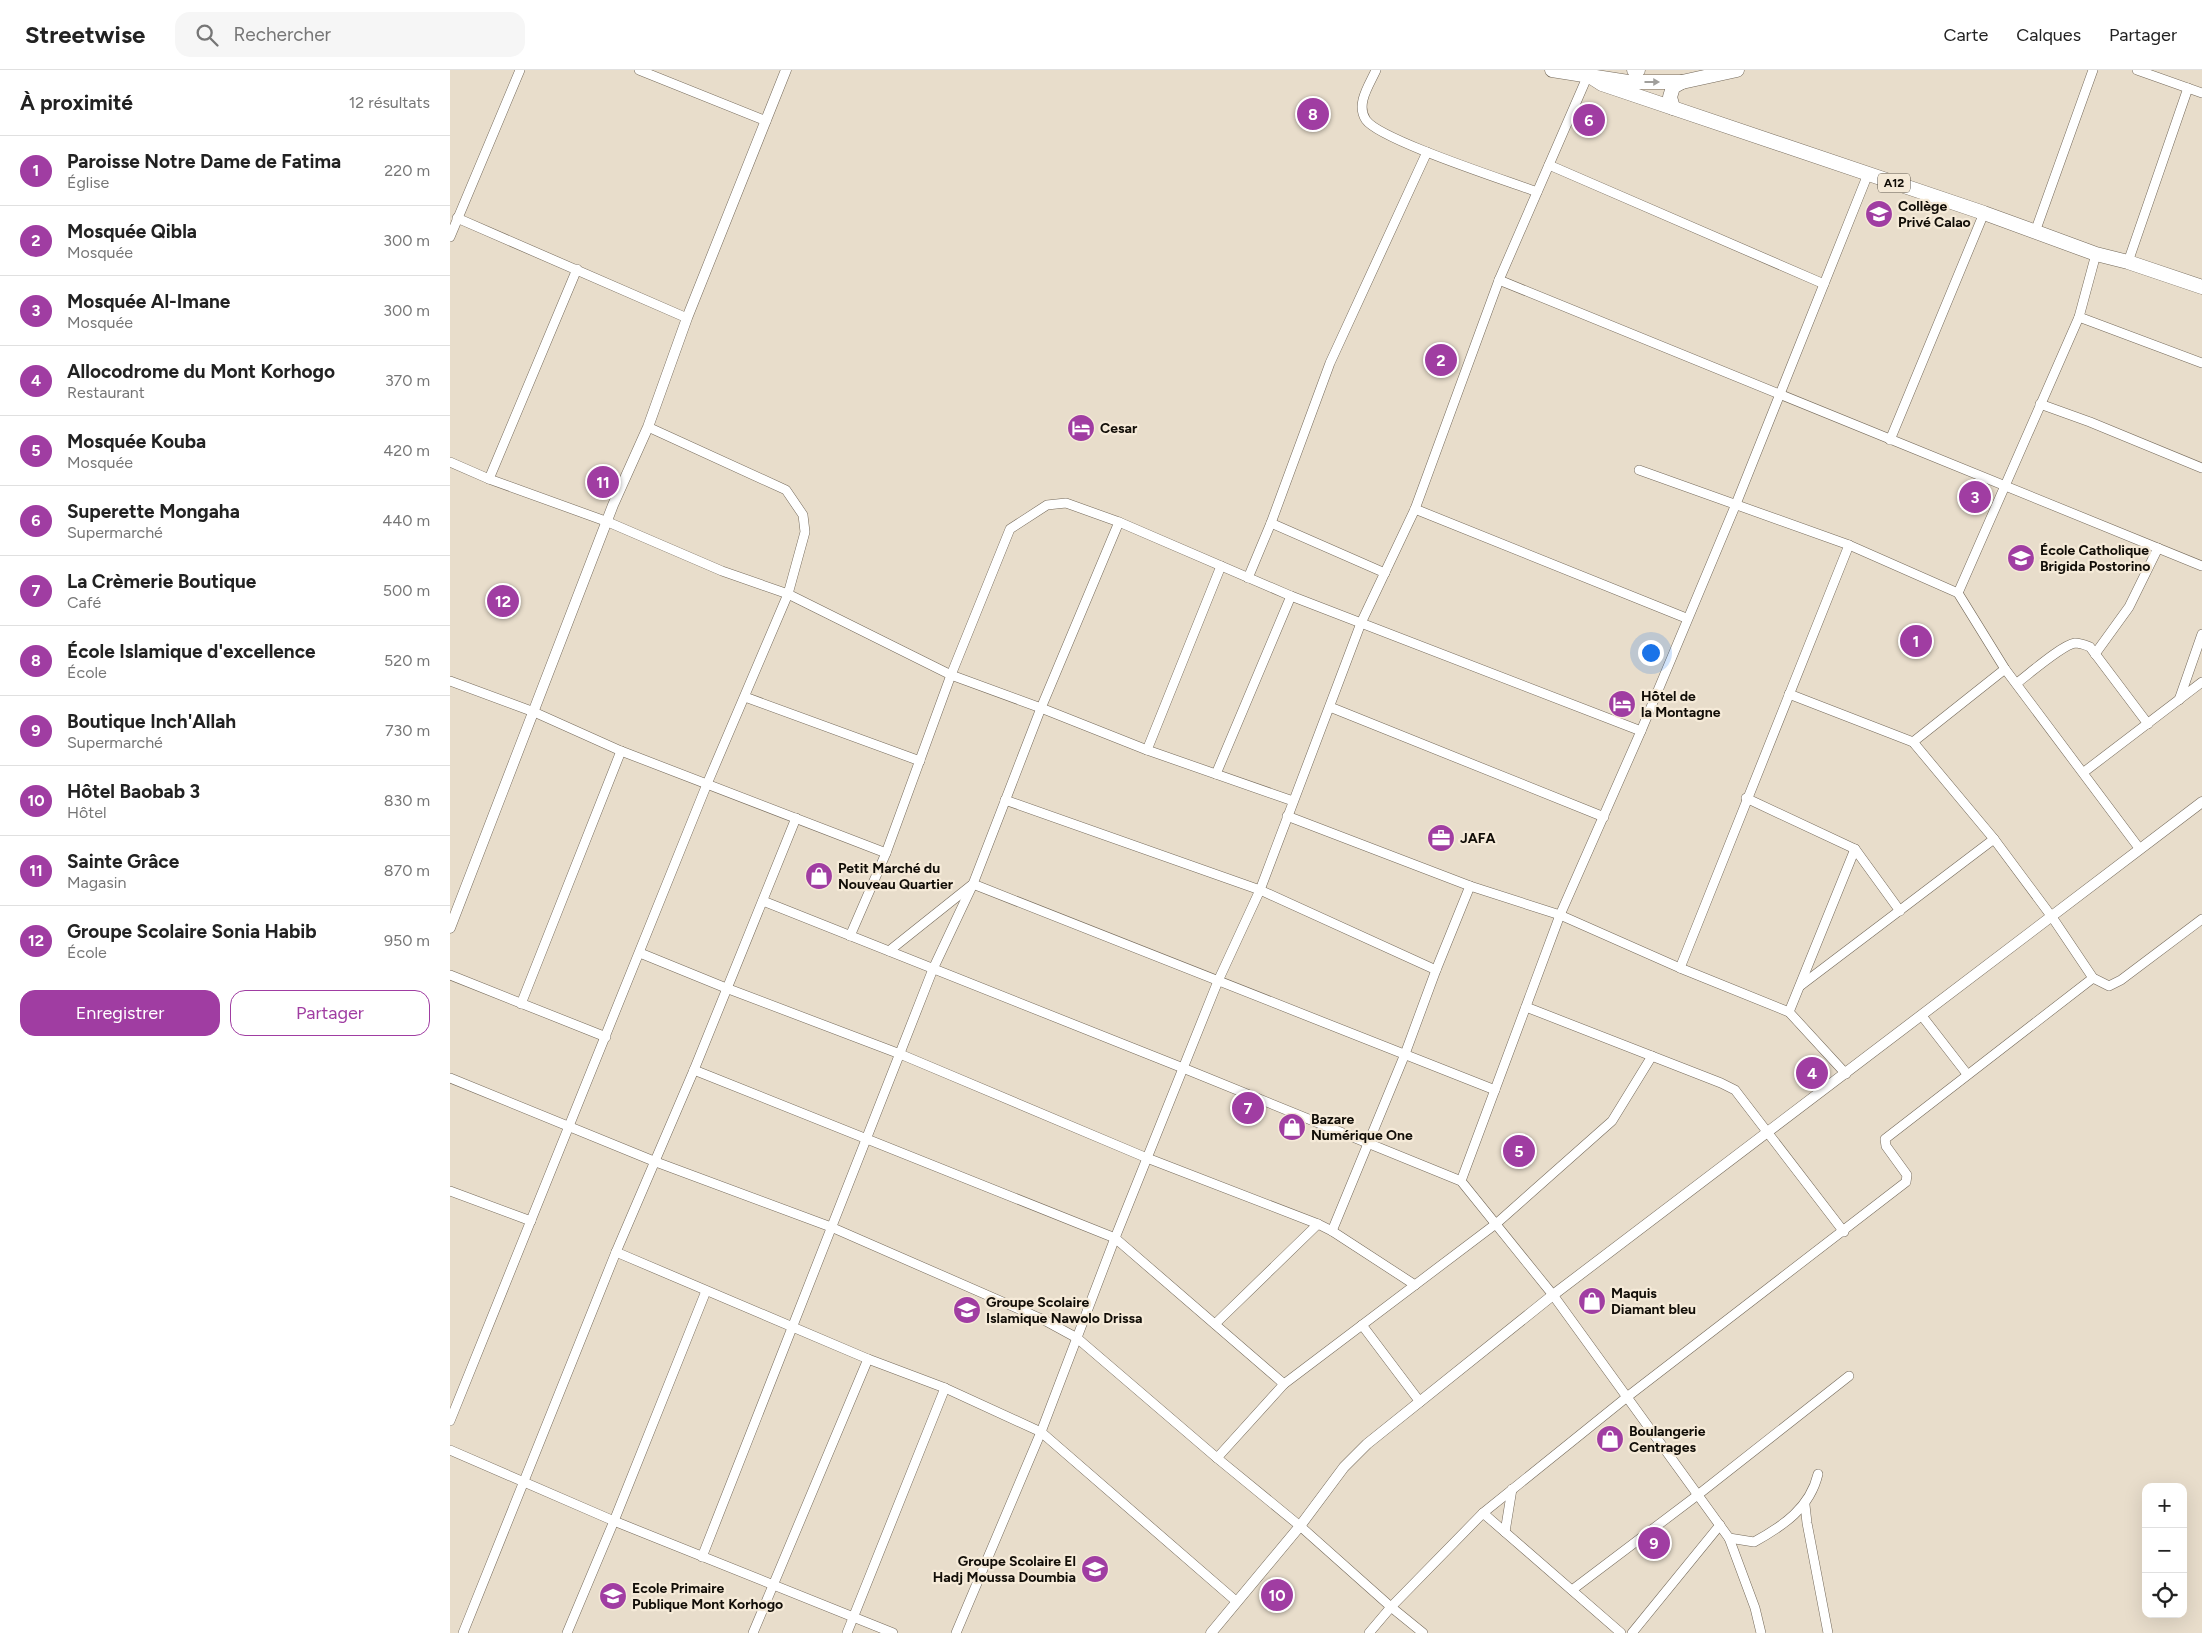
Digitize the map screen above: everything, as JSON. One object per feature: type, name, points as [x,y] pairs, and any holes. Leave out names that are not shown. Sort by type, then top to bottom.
[{"type":"main road","name":"A12","points":[[1552,70],[1588,73],[1628,82],[1682,82],[1720,72],[1738,70]]},
{"type":"main road","name":"A12","points":[[1588,73],[1602,84],[1984,213],[2096,254],[2128,262],[2202,287]]},
{"type":"main road","points":[[1673,108],[1670,96],[1673,87],[1682,82]]},
{"type":"street","points":[[450,237],[520,70]]},
{"type":"street","points":[[639,70],[657,73],[766,121]]},
{"type":"street","points":[[450,928],[613,505],[648,427],[687,318],[786,70]]},
{"type":"street","points":[[1376,70],[1364,94],[1362,109],[1366,120],[1379,130],[1427,152],[1537,192]]},
{"type":"street","points":[[2035,232],[2093,70]]},
{"type":"street","points":[[2137,70],[2202,93]]},
{"type":"street","points":[[956,1633],[1041,1432],[1115,1238],[1218,981],[1260,890],[1361,623],[1415,509],[1499,280],[1588,73]]},
{"type":"street","points":[[2128,262],[2188,88]]},
{"type":"street","points":[[1248,578],[1271,523],[1330,363],[1427,152]]},
{"type":"street","points":[[1549,165],[1824,284]]},
{"type":"street","points":[[1461,1181],[1560,915],[1641,731],[1686,618],[1736,504],[1868,174]]},
{"type":"street","points":[[1890,440],[1984,213]]},
{"type":"street","points":[[457,218],[687,318]]},
{"type":"street","points":[[1958,593],[2078,317],[2096,254]]},
{"type":"street","points":[[489,479],[577,269]]},
{"type":"street","points":[[1499,280],[2202,566]]},
{"type":"street","points":[[2078,317],[2202,363]]},
{"type":"street","points":[[2040,404],[2090,422],[2202,468]]},
{"type":"street","points":[[450,1421],[571,1126],[707,784],[788,594],[805,532],[803,515],[786,490],[648,427]]},
{"type":"street","points":[[450,462],[489,479],[608,522],[722,570],[788,594],[951,675],[1042,708],[1147,750],[1293,801]]},
{"type":"street","points":[[1639,470],[1849,545],[1958,593],[2005,669],[2084,772],[2139,848]]},
{"type":"street","points":[[850,936],[886,853],[951,675],[1010,529],[1047,505],[1066,503],[1119,522],[1291,596],[1641,731]]},
{"type":"street","points":[[1415,509],[1686,618]]},
{"type":"street","points":[[702,1557],[791,1325],[867,1139],[933,969],[973,884],[1042,708],[1119,522]]},
{"type":"street","points":[[1271,523],[1385,573]]},
{"type":"street","points":[[1680,968],[1746,798],[1849,545]]},
{"type":"street","points":[[2095,654],[2129,607],[2158,548]]},
{"type":"street","points":[[1147,750],[1221,566]]},
{"type":"street","points":[[1216,774],[1291,596]]},
{"type":"street","points":[[2179,700],[2202,634]]},
{"type":"street","points":[[2017,683],[2064,648],[2074,643],[2082,644],[2090,647],[2148,724]]},
{"type":"street","points":[[1913,742],[2005,669]]},
{"type":"street","points":[[450,681],[534,712],[620,751],[886,853]]},
{"type":"street","points":[[2084,772],[2202,682]]},
{"type":"street","points":[[1789,694],[1913,742],[1994,839],[2052,917],[2093,978],[2109,986],[2122,980],[2202,919]]},
{"type":"street","points":[[745,697],[920,761]]},
{"type":"street","points":[[1330,707],[1604,817]]},
{"type":"street","points":[[521,1004],[620,751]]},
{"type":"street","points":[[1746,798],[1855,850],[1900,911]]},
{"type":"street","points":[[1005,800],[1260,890],[1436,970]]},
{"type":"street","points":[[1211,1633],[1300,1526],[1344,1467],[1367,1444],[1553,1295],[2202,802]]},
{"type":"street","points":[[1287,816],[1470,886],[1560,915],[1680,968],[1789,1012],[1846,1074]]},
{"type":"street","points":[[463,1633],[616,1252],[656,1162],[796,818]]},
{"type":"street","points":[[1800,986],[1994,839]]},
{"type":"street","points":[[1789,1012],[1855,850]]},
{"type":"street","points":[[888,951],[973,884]]},
{"type":"street","points":[[973,884],[1495,1090]]},
{"type":"street","points":[[1332,1231],[1405,1054],[1470,886]]},
{"type":"street","points":[[763,901],[1461,1181],[1553,1295],[1699,1494],[1729,1538],[1749,1592],[1761,1633]]},
{"type":"street","points":[[640,953],[900,1054],[1147,1158],[1318,1224],[1332,1231],[1415,1285]]},
{"type":"street","points":[[450,975],[606,1036]]},
{"type":"street","points":[[1369,1633],[1467,1527],[1483,1513],[1627,1397],[1844,1232],[1906,1182],[1908,1178],[1886,1146],[1885,1139],[2093,978]]},
{"type":"street","points":[[1526,1007],[1735,1090],[1844,1232]]},
{"type":"street","points":[[1922,1016],[1968,1074]]},
{"type":"street","points":[[1217,1458],[1284,1384],[1497,1224],[1612,1121],[1652,1056]]},
{"type":"street","points":[[694,1070],[1115,1238],[1284,1384]]},
{"type":"street","points":[[450,1078],[656,1162],[831,1227],[1044,1320],[1077,1338],[1217,1458],[1300,1526],[1423,1633]]},
{"type":"street","points":[[450,1191],[531,1221]]},
{"type":"street","points":[[1214,1324],[1318,1224]]},
{"type":"street","points":[[616,1252],[706,1292],[791,1325],[868,1360],[945,1388],[1041,1432],[1237,1602]]},
{"type":"street","points":[[567,1633],[706,1292]]},
{"type":"street","points":[[1362,1325],[1420,1402]]},
{"type":"street","points":[[753,1633],[868,1360]]},
{"type":"street","points":[[1572,1590],[1699,1494],[1849,1376]]},
{"type":"street","points":[[847,1633],[945,1388]]},
{"type":"street","points":[[450,1450],[614,1521],[893,1633]]},
{"type":"street","points":[[1729,1538],[1754,1542],[1794,1515],[1805,1505],[1814,1490],[1818,1474]]},
{"type":"street","points":[[1506,1532],[1512,1489]]},
{"type":"street","points":[[1805,1505],[1806,1522],[1828,1633]]},
{"type":"street","points":[[1483,1513],[1621,1633]]},
{"type":"street","points":[[1632,1633],[1720,1525]]},
{"type":"place","name":"École Islamique d'excellence","points":[[1313,114]]},
{"type":"place","name":"Superette Mongaha","points":[[1589,120]]},
{"type":"place","name":"Collège Privé Calao","points":[[1879,214]]},
{"type":"place","name":"Mosquée Qibla","points":[[1441,360]]},
{"type":"place","name":"Cesar","points":[[1081,428]]},
{"type":"place","name":"Sainte Grâce","points":[[603,482]]},
{"type":"place","name":"Mosquée Al-Imane","points":[[1975,497]]},
{"type":"place","name":"École Catholique Brigida Postorino","points":[[2021,558]]},
{"type":"place","name":"Groupe Scolaire Sonia Habib","points":[[503,601]]},
{"type":"place","name":"Paroisse Notre Dame de Fatima","points":[[1916,641]]},
{"type":"place","name":"Hôtel de la Montagne","points":[[1622,704]]},
{"type":"place","name":"JAFA","points":[[1441,838]]},
{"type":"place","name":"Petit Marché du Nouveau Quartier","points":[[819,876]]},
{"type":"place","name":"Allocodrome du Mont Korhogo","points":[[1812,1073]]},
{"type":"place","name":"La Crèmerie Boutique","points":[[1248,1108]]},
{"type":"place","name":"Bazare Numérique One","points":[[1292,1127]]},
{"type":"place","name":"Mosquée Kouba","points":[[1519,1151]]},
{"type":"place","name":"Maquis Diamant bleu","points":[[1592,1301]]},
{"type":"place","name":"Groupe Scolaire Islamique Nawolo Drissa","points":[[967,1310]]},
{"type":"place","name":"Boulangerie Centrages","points":[[1610,1439]]},
{"type":"place","name":"Boutique Inch'Allah","points":[[1654,1543]]},
{"type":"place","name":"Groupe Scolaire El Hadj Moussa Doumbia","points":[[1095,1569]]},
{"type":"place","name":"Hôtel Baobab 3","points":[[1277,1595]]},
{"type":"place","name":"Ecole Primaire Publique Mont Korhogo","points":[[613,1596]]}]
